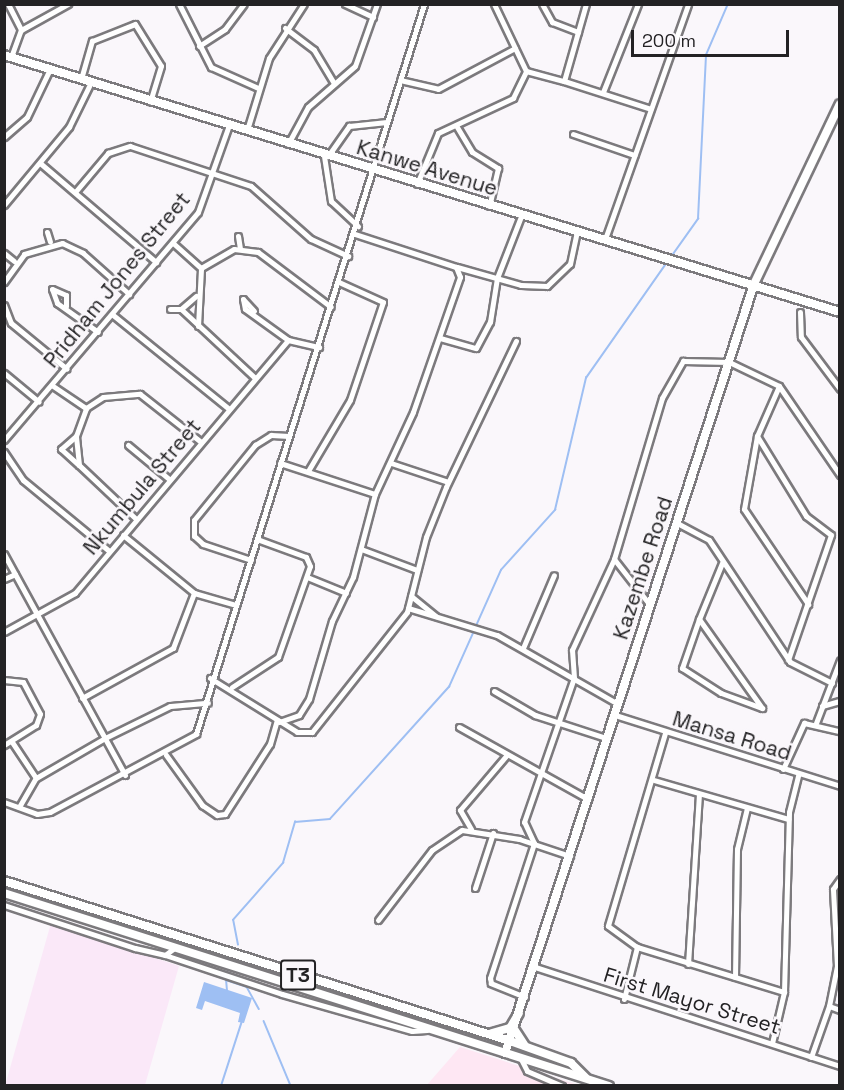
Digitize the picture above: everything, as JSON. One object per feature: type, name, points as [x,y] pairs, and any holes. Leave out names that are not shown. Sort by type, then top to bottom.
[{"type":"highway","name":"T3","points":[[4,881],[510,1041],[571,1063],[586,1079]]},
{"type":"highway","name":"T3","points":[[4,893],[173,949],[609,1086]]},
{"type":"highway","points":[[485,1034],[510,1028],[519,1013]]},
{"type":"highway","points":[[514,1029],[525,1047]]},
{"type":"main road","name":"Kanwe Avenue","points":[[8,56],[247,130],[326,157],[373,168],[417,184],[754,284],[840,312]]},
{"type":"main road","name":"Kazembe Road","points":[[505,1053],[535,967],[606,738],[754,284],[840,104]]},
{"type":"street","points":[[8,4],[21,30]]},
{"type":"street","points":[[8,56],[21,30],[68,4]]},
{"type":"street","points":[[199,46],[225,28],[244,4]]},
{"type":"street","points":[[247,130],[258,88],[285,28],[304,4]]},
{"type":"street","points":[[345,4],[373,17]]},
{"type":"street","points":[[288,144],[308,107],[355,66],[377,4]]},
{"type":"street","points":[[4,802],[50,812],[166,755],[196,734],[208,703],[210,678],[251,560],[358,226],[373,168],[424,4]]},
{"type":"street","points":[[494,4],[526,71],[603,92],[651,109]]},
{"type":"street","points":[[542,4],[552,22],[578,32]]},
{"type":"street","points":[[564,81],[586,4]]},
{"type":"street","points":[[603,92],[638,4]]},
{"type":"street","points":[[605,239],[688,4]]},
{"type":"street","points":[[181,5],[199,46],[214,70],[258,88]]},
{"type":"street","points":[[81,80],[92,41],[135,24],[161,66],[150,101]]},
{"type":"street","points":[[285,28],[314,50],[334,83]]},
{"type":"street","points":[[400,80],[438,89],[515,48]]},
{"type":"street","points":[[4,137],[27,117],[50,69]]},
{"type":"street","points":[[417,184],[434,136],[457,127],[513,98],[526,71]]},
{"type":"street","points":[[5,204],[81,109],[91,82]]},
{"type":"street","points":[[358,226],[331,201],[326,157],[335,139],[349,126],[387,122]]},
{"type":"street","name":"Pridham Jones Street","points":[[4,440],[113,315],[202,204],[229,125]]},
{"type":"street","points":[[457,127],[472,152],[498,168],[489,206]]},
{"type":"street","points":[[573,134],[634,155]]},
{"type":"street","points":[[76,191],[121,145],[213,172],[251,186],[311,239],[348,256]]},
{"type":"street","points":[[40,163],[76,191],[156,262]]},
{"type":"street","points":[[440,338],[476,348],[491,319],[497,278],[522,214]]},
{"type":"street","points":[[355,234],[456,267],[497,278],[547,286],[570,264],[577,231]]},
{"type":"street","points":[[47,232],[50,242]]},
{"type":"street","points":[[238,236],[240,249]]},
{"type":"street","points":[[4,282],[14,261],[50,242],[83,253],[129,294]]},
{"type":"street","points":[[173,243],[201,268]]},
{"type":"street","points":[[201,268],[240,249],[258,252],[331,307]]},
{"type":"street","points":[[4,253],[14,261]]},
{"type":"street","points":[[278,721],[296,717],[306,706],[361,549],[375,494],[391,463],[440,338],[460,277],[456,267]]},
{"type":"street","points":[[198,326],[197,296],[201,268]]},
{"type":"street","points":[[308,471],[350,400],[384,302],[339,282]]},
{"type":"street","points":[[170,309],[182,309],[197,296]]},
{"type":"street","points":[[4,305],[11,323],[67,369]]},
{"type":"street","points":[[66,306],[98,332]]},
{"type":"street","points":[[182,309],[255,378]]},
{"type":"street","points":[[254,311],[288,340],[319,347]]},
{"type":"street","points":[[800,312],[801,337],[840,389]]},
{"type":"street","points":[[113,315],[229,409]]},
{"type":"street","name":"Nkumbula Street","points":[[4,632],[75,593],[135,518],[288,340]]},
{"type":"street","points":[[210,678],[232,687],[278,721],[304,735],[312,732],[408,608],[417,570],[448,482],[516,341]]},
{"type":"street","points":[[525,997],[491,983],[490,978],[534,843],[524,822],[574,678],[572,650],[614,560],[628,498],[672,372],[683,361],[729,362],[778,386],[840,475]]},
{"type":"street","points":[[4,373],[39,402]]},
{"type":"street","points":[[53,386],[86,408]]},
{"type":"street","points":[[778,386],[757,435],[744,509],[808,604]]},
{"type":"street","points":[[79,465],[76,436],[86,408],[103,398],[140,394],[201,442]]},
{"type":"street","points":[[251,560],[203,544],[194,536],[195,520],[255,445],[271,435],[290,436]]},
{"type":"street","points":[[757,435],[801,509],[831,535],[788,660]]},
{"type":"street","points":[[76,436],[61,449],[135,518]]},
{"type":"street","points":[[128,445],[169,479]]},
{"type":"street","points":[[4,452],[23,480],[110,551]]},
{"type":"street","points":[[391,463],[448,482]]},
{"type":"street","points":[[280,464],[375,494]]},
{"type":"street","points":[[677,523],[706,537],[788,660],[832,683]]},
{"type":"street","points":[[123,535],[194,593],[236,605]]},
{"type":"street","points":[[232,687],[278,657],[307,577],[306,557],[257,539]]},
{"type":"street","points":[[361,549],[417,570]]},
{"type":"street","points":[[4,554],[40,614],[82,698],[125,775]]},
{"type":"street","points":[[614,560],[650,605]]},
{"type":"street","points":[[699,619],[762,708],[721,693],[682,668],[699,619],[722,563]]},
{"type":"street","points":[[4,579],[15,574]]},
{"type":"street","points":[[523,648],[554,575]]},
{"type":"street","points":[[307,577],[346,593]]},
{"type":"street","points":[[82,698],[173,648],[194,593]]},
{"type":"street","points":[[411,597],[439,618]]},
{"type":"street","points":[[408,608],[497,635],[618,704]]},
{"type":"street","points":[[816,723],[840,660]]},
{"type":"street","points":[[4,680],[23,682],[40,714],[36,725],[4,745]]},
{"type":"street","points":[[494,691],[557,724],[606,738]]},
{"type":"street","points":[[822,706],[840,701]]},
{"type":"street","points":[[19,807],[36,778],[105,738],[170,706],[208,703]]},
{"type":"street","name":"Mansa Road","points":[[615,715],[798,775],[840,786]]},
{"type":"street","points":[[166,755],[202,805],[217,815],[225,814],[270,744],[278,721]]},
{"type":"street","points":[[783,769],[802,725],[816,723],[840,731]]},
{"type":"street","points":[[459,727],[506,756],[588,799]]},
{"type":"street","points":[[665,733],[654,780],[608,926],[638,947],[784,992]]},
{"type":"street","points":[[12,742],[36,778]]},
{"type":"street","points":[[471,830],[460,810],[506,756]]},
{"type":"street","points":[[771,1043],[784,992],[788,819],[798,775]]},
{"type":"street","points":[[654,780],[699,795],[788,819]]},
{"type":"street","points":[[688,964],[699,795]]},
{"type":"street","points":[[735,977],[737,849],[747,808]]},
{"type":"street","points":[[378,920],[432,850],[471,830],[534,843],[570,856]]},
{"type":"street","points":[[475,888],[494,833]]},
{"type":"street","points":[[811,1057],[829,1006],[837,966],[833,889],[840,879]]},
{"type":"street","points":[[4,905],[408,1030],[432,1030]]},
{"type":"street","points":[[624,999],[638,947]]},
{"type":"street","points":[[165,955],[173,949]]},
{"type":"street","name":"First Mayor Street","points":[[535,967],[624,999],[840,1066]]},
{"type":"street","points":[[829,1006],[840,1010]]},
{"type":"street","points":[[520,1058],[527,1071],[562,1086]]},
{"type":"shaded area","points":[[51,923],[179,966],[145,1085],[5,1086]]},
{"type":"shaded area","points":[[460,1047],[578,1085],[426,1086]]},
{"type":"water","points":[[204,982],[252,998],[244,1023],[238,1022],[240,1013],[205,1001],[202,1010],[196,1008]]},
{"type":"waterway","points":[[671,257],[698,219],[706,55],[728,4]]},
{"type":"waterway","points":[[476,626],[501,570],[555,510],[586,378],[668,261]]},
{"type":"waterway","points":[[238,945],[233,920],[283,863],[295,822],[330,819],[449,687],[474,631]]},
{"type":"waterway","points":[[227,991],[226,980],[247,987],[259,1009]]},
{"type":"waterway","points":[[221,1086],[242,1021]]},
{"type":"waterway","points":[[264,1021],[291,1086]]}]
